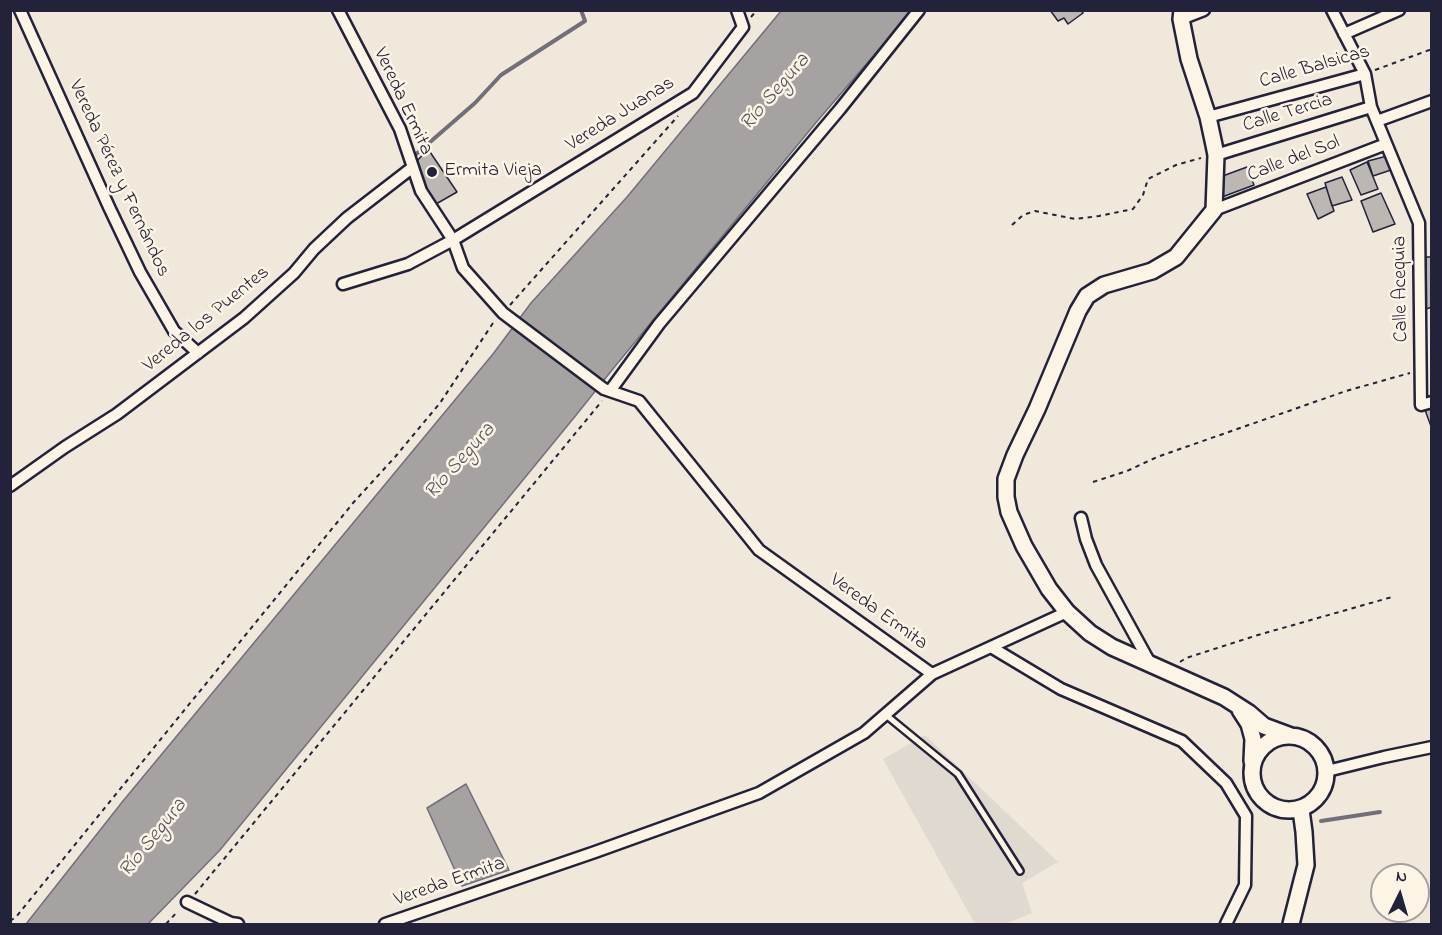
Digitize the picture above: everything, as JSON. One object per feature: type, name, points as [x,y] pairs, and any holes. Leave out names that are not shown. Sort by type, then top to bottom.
[{"type":"main road","points":[[1181,15],[1189,59],[1208,117],[1216,154],[1214,210],[1176,257],[1152,271],[1104,285],[1087,296],[1078,311],[1015,455],[1006,479],[1006,497],[1009,512],[1024,546],[1049,589],[1067,612],[1090,633],[1112,646],[1224,697],[1249,713],[1264,726],[1310,742],[1323,756],[1328,771],[1324,789],[1315,801],[1300,810],[1290,811],[1271,807],[1257,794],[1252,775],[1253,739],[1249,724],[1239,707]]},
{"type":"main road","points":[[1252,775],[1253,761],[1269,741],[1278,737],[1291,736]]},
{"type":"main road","points":[[1291,924],[1306,865],[1300,810]]},
{"type":"street","name":"Vereda Pérez y Fernándos","points":[[20,10],[140,272],[174,331],[198,353]]},
{"type":"street","name":"Vereda Ermita","points":[[338,10],[400,129],[422,190],[453,240],[463,268],[502,313],[607,390],[639,401],[759,550],[932,674],[864,733],[759,793],[385,924]]},
{"type":"street","points":[[737,10],[743,27]]},
{"type":"street","points":[[607,390],[919,10]]},
{"type":"street","points":[[1181,15],[1204,10]]},
{"type":"street","name":"Calle Acequia","points":[[1332,10],[1365,74],[1371,107],[1419,223],[1426,318],[1421,371],[1426,404]]},
{"type":"street","points":[[1344,34],[1399,10]]},
{"type":"street","name":"Vereda Juanas","points":[[453,240],[693,93],[743,27]]},
{"type":"street","name":"Calle Balsicas","points":[[1208,117],[1365,74]]},
{"type":"street","points":[[1377,121],[1431,101]]},
{"type":"street","name":"Calle Tercia","points":[[1216,154],[1371,107]]},
{"type":"street","name":"Calle del Sol","points":[[1214,210],[1386,144]]},
{"type":"street","name":"Vereda los Puentes","points":[[10,486],[117,414],[244,318],[294,273],[314,249],[346,218],[413,167]]},
{"type":"street","points":[[1419,223],[1431,218]]},
{"type":"street","points":[[344,284],[408,264],[453,240]]},
{"type":"street","points":[[1081,518],[1096,565],[1151,664]]},
{"type":"street","points":[[932,674],[1067,612]]},
{"type":"street","points":[[991,647],[1061,689],[1182,741],[1226,783],[1246,816],[1245,885],[1226,924]]},
{"type":"street","points":[[1328,771],[1431,747]]},
{"type":"street","points":[[187,902],[231,923],[238,924]]},
{"type":"lane","points":[[886,714],[958,774],[1020,871]]},
{"type":"path","points":[[743,27],[757,10]]},
{"type":"path","name":"Calle Balsicas","points":[[1365,74],[1431,49]]},
{"type":"path","points":[[10,921],[16,917],[90,827],[353,503],[440,403],[495,320],[681,112]]},
{"type":"path","points":[[1012,225],[1023,215],[1035,211],[1075,219],[1133,209],[1143,195],[1148,179],[1176,165],[1216,154]]},
{"type":"path","points":[[1093,482],[1346,391],[1421,371]]},
{"type":"path","points":[[166,924],[187,902],[378,673],[607,390]]},
{"type":"path","points":[[1171,673],[1177,664],[1186,658],[1392,597]]},
{"type":"shaded area","points":[[925,735],[1058,862],[1022,883],[1032,913],[1005,924],[975,924],[883,759]]},
{"type":"water","name":"Río Segura","points":[[781,11],[912,11],[819,119],[220,850],[148,924],[26,924],[123,801],[493,354],[531,303],[627,197]]},
{"type":"water","points":[[466,784],[509,870],[462,886],[427,808]]},
{"type":"building","points":[[1050,10],[1081,10],[1083,13],[1068,24],[1064,18],[1058,21]]},
{"type":"building","name":"Ermita Vieja","points":[[428,149],[457,192],[436,204],[424,183],[417,161]]},
{"type":"building","points":[[1387,156],[1391,170],[1373,176],[1368,161]]},
{"type":"building","points":[[1367,162],[1378,189],[1361,195],[1350,170]]},
{"type":"building","points":[[1247,167],[1254,185],[1222,197],[1220,177]]},
{"type":"building","points":[[1342,177],[1352,200],[1332,206],[1325,183]]},
{"type":"building","points":[[1326,187],[1334,211],[1318,219],[1307,194]]},
{"type":"building","points":[[1381,193],[1395,224],[1373,232],[1361,201]]},
{"type":"building","points":[[1426,257],[1432,257],[1432,307],[1426,309]]},
{"type":"building","points":[[1432,408],[1432,429],[1425,410]]},
{"type":"waterway","points":[[414,156],[475,103],[501,75],[585,21],[581,10]]},
{"type":"waterway","points":[[1321,821],[1380,812]]},
{"type":"place","name":"Ermita Vieja","points":[[432,172]]}]
